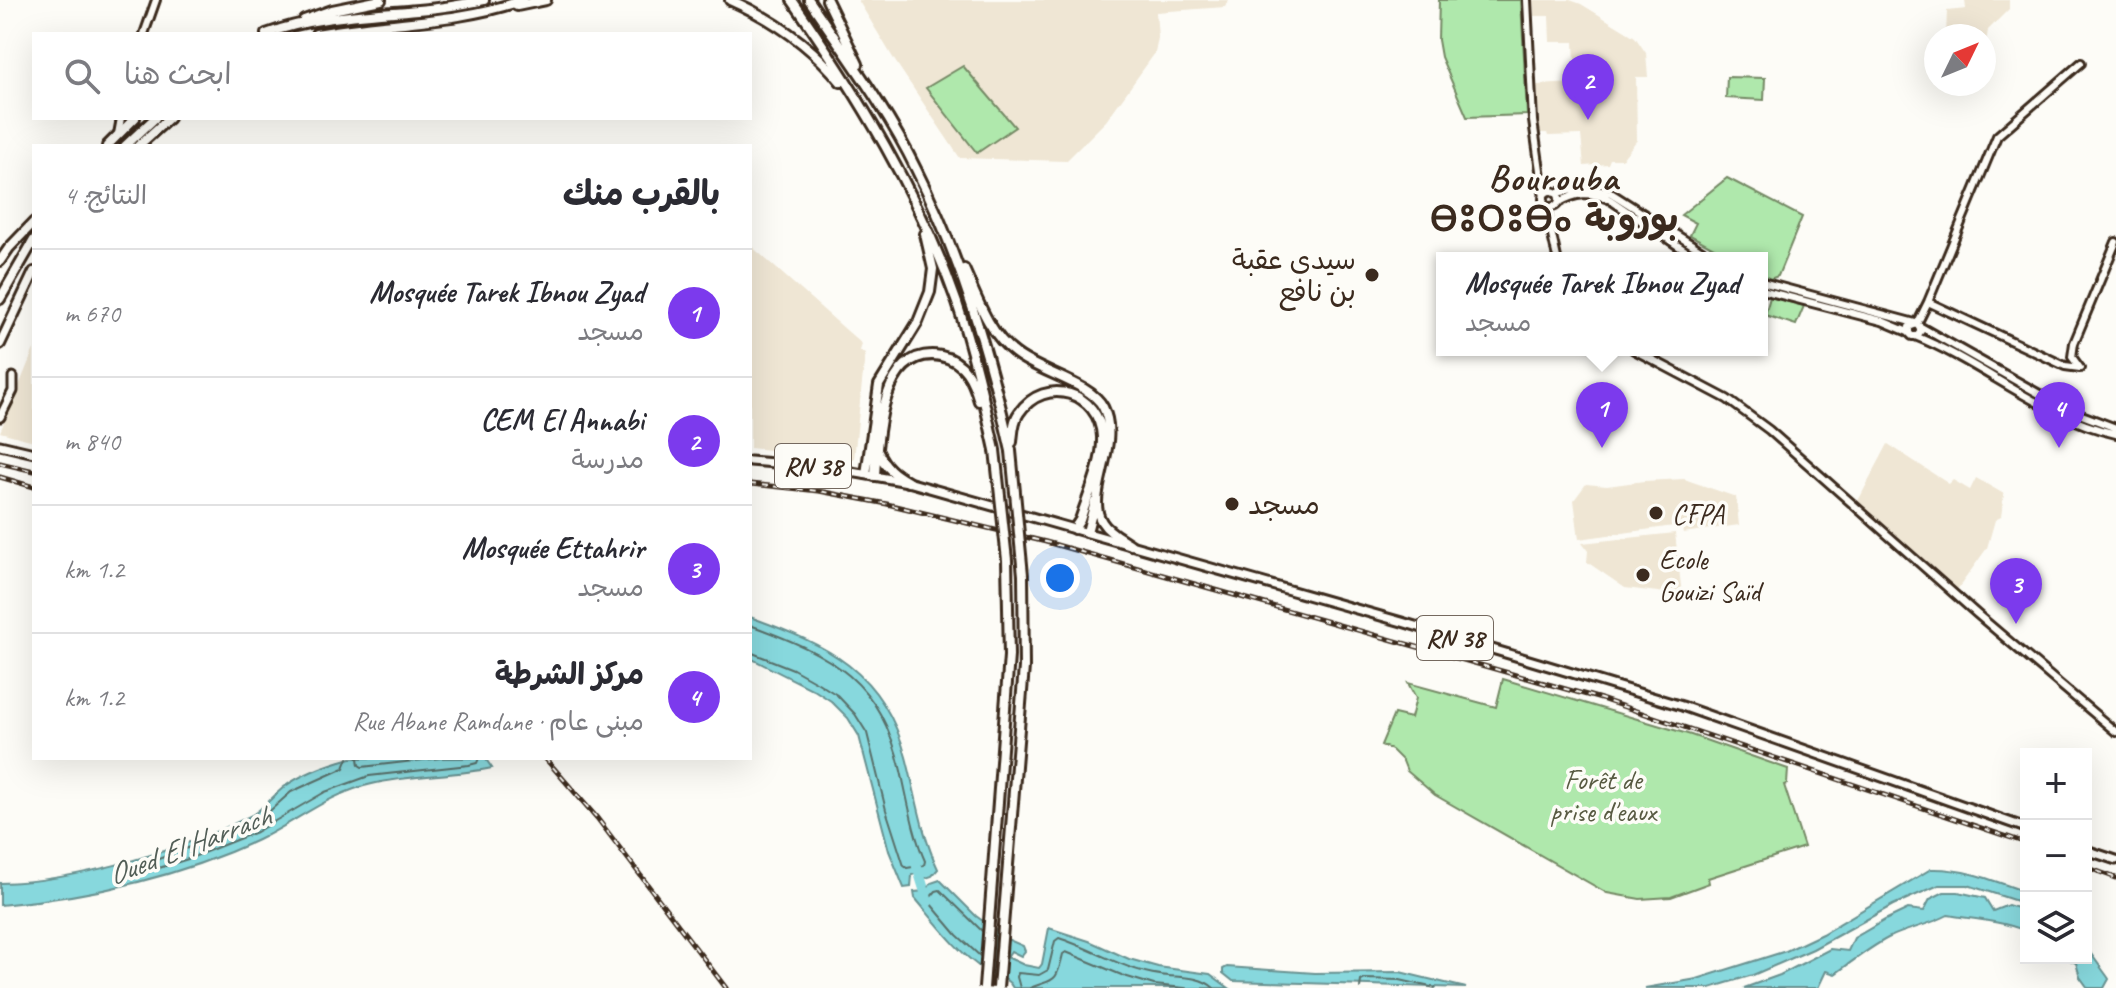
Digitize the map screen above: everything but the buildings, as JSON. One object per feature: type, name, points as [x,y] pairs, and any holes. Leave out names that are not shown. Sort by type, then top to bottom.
[{"type":"highway","points":[[271,32],[332,10],[381,0]]},
{"type":"highway","points":[[279,29],[347,16],[450,8],[484,0]]},
{"type":"highway","points":[[496,9],[523,0]]},
{"type":"highway","points":[[344,32],[439,20],[546,0]]},
{"type":"highway","points":[[730,0],[763,15],[806,46],[836,76],[872,122]]},
{"type":"highway","points":[[792,0],[872,122],[922,218],[965,330],[995,450],[1007,560],[1009,656],[984,988]]},
{"type":"highway","points":[[809,0],[882,106]]},
{"type":"highway","points":[[827,0],[839,29],[915,167],[992,329],[1011,351],[1029,364],[1090,392],[1102,406],[1109,426],[1109,446],[1087,532]]},
{"type":"highway","points":[[109,144],[133,120]]},
{"type":"highway","points":[[127,144],[153,120]]},
{"type":"highway","points":[[140,144],[167,120]]},
{"type":"highway","points":[[870,475],[879,385],[918,322],[930,292],[933,269],[922,218]]},
{"type":"highway","points":[[940,220],[975,315],[997,390],[1011,451],[1023,575],[1024,667],[998,988]]},
{"type":"highway","points":[[0,261],[32,224]]},
{"type":"highway","points":[[0,299],[32,243]]},
{"type":"highway","points":[[0,344],[32,276]]},
{"type":"highway","points":[[870,475],[888,389],[900,370],[914,358],[931,354],[950,358],[963,367],[973,381],[995,450]]},
{"type":"highway","points":[[1011,451],[1018,414],[1043,393],[1057,390],[1073,394],[1095,412],[1102,439],[1099,459],[1080,520],[1074,529]]},
{"type":"highway","points":[[876,448],[883,463],[908,482]]},
{"type":"highway","points":[[1100,481],[1098,510],[1101,521],[1131,545]]},
{"type":"main road","points":[[0,417],[13,391],[13,377]]},
{"type":"main road","points":[[0,442],[30,452]]},
{"type":"main road","name":"RN 38","points":[[752,461],[823,467],[908,482],[1087,532],[1682,706],[2020,826]]},
{"type":"main road","points":[[2092,852],[2116,860]]},
{"type":"street","points":[[145,32],[156,0]]},
{"type":"street","points":[[1527,0],[1533,121],[1544,201],[1556,252]]},
{"type":"street","points":[[1917,325],[1997,136],[2081,63]]},
{"type":"street","points":[[118,134],[121,120]]},
{"type":"street","points":[[1542,184],[1559,197],[1549,219]]},
{"type":"street","points":[[1544,201],[1553,192],[1586,188],[1611,193],[1704,252]]},
{"type":"street","points":[[1544,201],[1551,207],[1578,194],[1609,199],[1687,252]]},
{"type":"street","points":[[1928,302],[2065,366],[2080,368],[2072,357],[2074,343],[2116,242]]},
{"type":"street","points":[[1768,284],[1917,325],[2066,409],[2116,428]]},
{"type":"street","points":[[1768,292],[1905,329],[2048,408],[2116,434]]},
{"type":"street","points":[[1912,335],[1909,327],[1917,325]]},
{"type":"street","points":[[1646,356],[1687,376],[1747,413],[2116,732]]},
{"type":"shaded area","points":[[858,0],[1229,0],[1225,7],[1156,12],[1158,38],[1155,53],[1106,121],[1066,161],[960,158]]},
{"type":"shaded area","points":[[1533,0],[1570,0],[1581,4],[1635,37],[1646,53],[1648,77],[1636,77],[1637,140],[1622,159],[1584,166],[1581,135],[1548,136],[1547,133],[1540,133],[1537,85],[1576,83],[1574,42],[1550,42],[1549,16],[1534,16]]},
{"type":"shaded area","points":[[1965,0],[2009,0],[2009,9],[1994,24],[1946,24],[1947,11],[1966,9]]},
{"type":"shaded area","points":[[752,247],[862,344],[860,351],[865,354],[854,459],[752,448]]},
{"type":"shaded area","points":[[32,354],[32,440],[0,432]]},
{"type":"shaded area","points":[[1888,444],[1949,484],[1953,480],[1970,490],[1976,478],[2004,494],[2001,517],[1995,520],[1987,548],[1957,590],[1858,501]]},
{"type":"shaded area","name":"CFPA","points":[[1684,479],[1736,497],[1739,525],[1683,533],[1681,525],[1579,539],[1574,500],[1586,484],[1607,486]]},
{"type":"shaded area","name":"Ecole Gouizi Saïd","points":[[1675,533],[1682,595],[1625,588],[1587,562],[1588,551],[1582,543]]},
{"type":"green space","points":[[1439,0],[1521,0],[1527,115],[1467,117],[1441,57],[1438,40]]},
{"type":"green space","points":[[963,66],[1015,127],[977,153],[926,88]]},
{"type":"green space","points":[[1727,77],[1765,78],[1764,100],[1726,98]]},
{"type":"green space","points":[[1727,178],[1802,217],[1778,276],[1770,279],[1768,252],[1721,252],[1690,235],[1696,223],[1681,215]]},
{"type":"green space","points":[[1770,297],[1804,306],[1796,325],[1768,316]]},
{"type":"green space","name":"Forêt de prise d'eaux","points":[[1503,679],[1691,735],[1788,769],[1787,784],[1784,785],[1804,847],[1708,878],[1709,883],[1671,897],[1640,899],[1607,893],[1435,795],[1407,771],[1403,761],[1392,750],[1381,745],[1394,714],[1411,718],[1416,698],[1408,683],[1496,707]]},
{"type":"water","points":[[752,618],[828,651],[867,682],[883,703],[896,727],[906,757],[923,827],[938,869],[932,876],[920,880],[918,873],[912,875],[911,887],[904,888],[889,851],[859,736],[848,718],[814,690],[752,659]]},
{"type":"water","points":[[344,760],[486,760],[492,768],[387,781],[356,788],[258,840],[196,865],[99,891],[0,905],[0,883],[95,870],[195,840],[252,815],[284,787],[325,766]]},
{"type":"water","points":[[1931,869],[1967,873],[2020,890],[2020,902],[1968,885],[1939,885],[1893,905],[1813,949],[1753,975],[1710,988],[1645,988],[1697,979],[1786,951],[1822,934]]},
{"type":"water","points":[[940,880],[976,916],[1009,940],[1023,946],[1025,951],[1021,956],[1011,951],[1007,957],[1024,965],[1039,968],[1042,964],[1049,928],[1129,959],[1158,967],[1210,974],[1229,988],[1013,988],[1005,979],[987,972],[967,956],[915,898],[914,892],[926,891],[931,883]]},
{"type":"water","points":[[1944,892],[1958,892],[1985,898],[1993,911],[2008,905],[2020,909],[2020,929],[1948,915],[1888,938],[1835,974],[1826,971],[1818,988],[1744,988],[1780,975],[1830,949],[1848,951],[1854,938],[1908,909],[1924,911],[1930,899]]},
{"type":"water","points":[[2092,955],[2109,979],[2104,988],[2088,988],[2076,964],[2092,964]]},
{"type":"water","points":[[1227,967],[1315,973],[1400,972],[1466,988],[1233,981],[1223,973]]},
{"type":"waterway","name":"Oued El Harrach","points":[[915,860],[928,902]]},
{"type":"railway","points":[[0,463],[32,471]]},
{"type":"railway","points":[[0,477],[32,486]]},
{"type":"railway","points":[[752,484],[819,491],[887,504],[1046,542],[1601,699],[2020,841]]},
{"type":"railway","points":[[547,760],[597,818],[726,988]]},
{"type":"railway","points":[[2092,869],[2116,878]]},
{"type":"place","name":"CEM El Annabi","points":[[1588,120]]},
{"type":"place","name":"سيدي عقبة بن نافع","points":[[1372,275]]},
{"type":"place","name":"Mosquée Tarek Ibnou Zyad","points":[[1602,448]]},
{"type":"place","name":"مركز الشرطة","points":[[2059,448]]},
{"type":"place","name":"مسجد","points":[[1232,504]]},
{"type":"place","name":"CFPA","points":[[1656,513]]},
{"type":"place","name":"Ecole Gouizi Saïd","points":[[1643,575]]},
{"type":"place","name":"Mosquée Ettahrir","points":[[2016,624]]},
{"type":"district","name":"Bourouba ⴱⵓⵔⵓⴱⴰ بوروبة","points":[[1554,198]]}]
